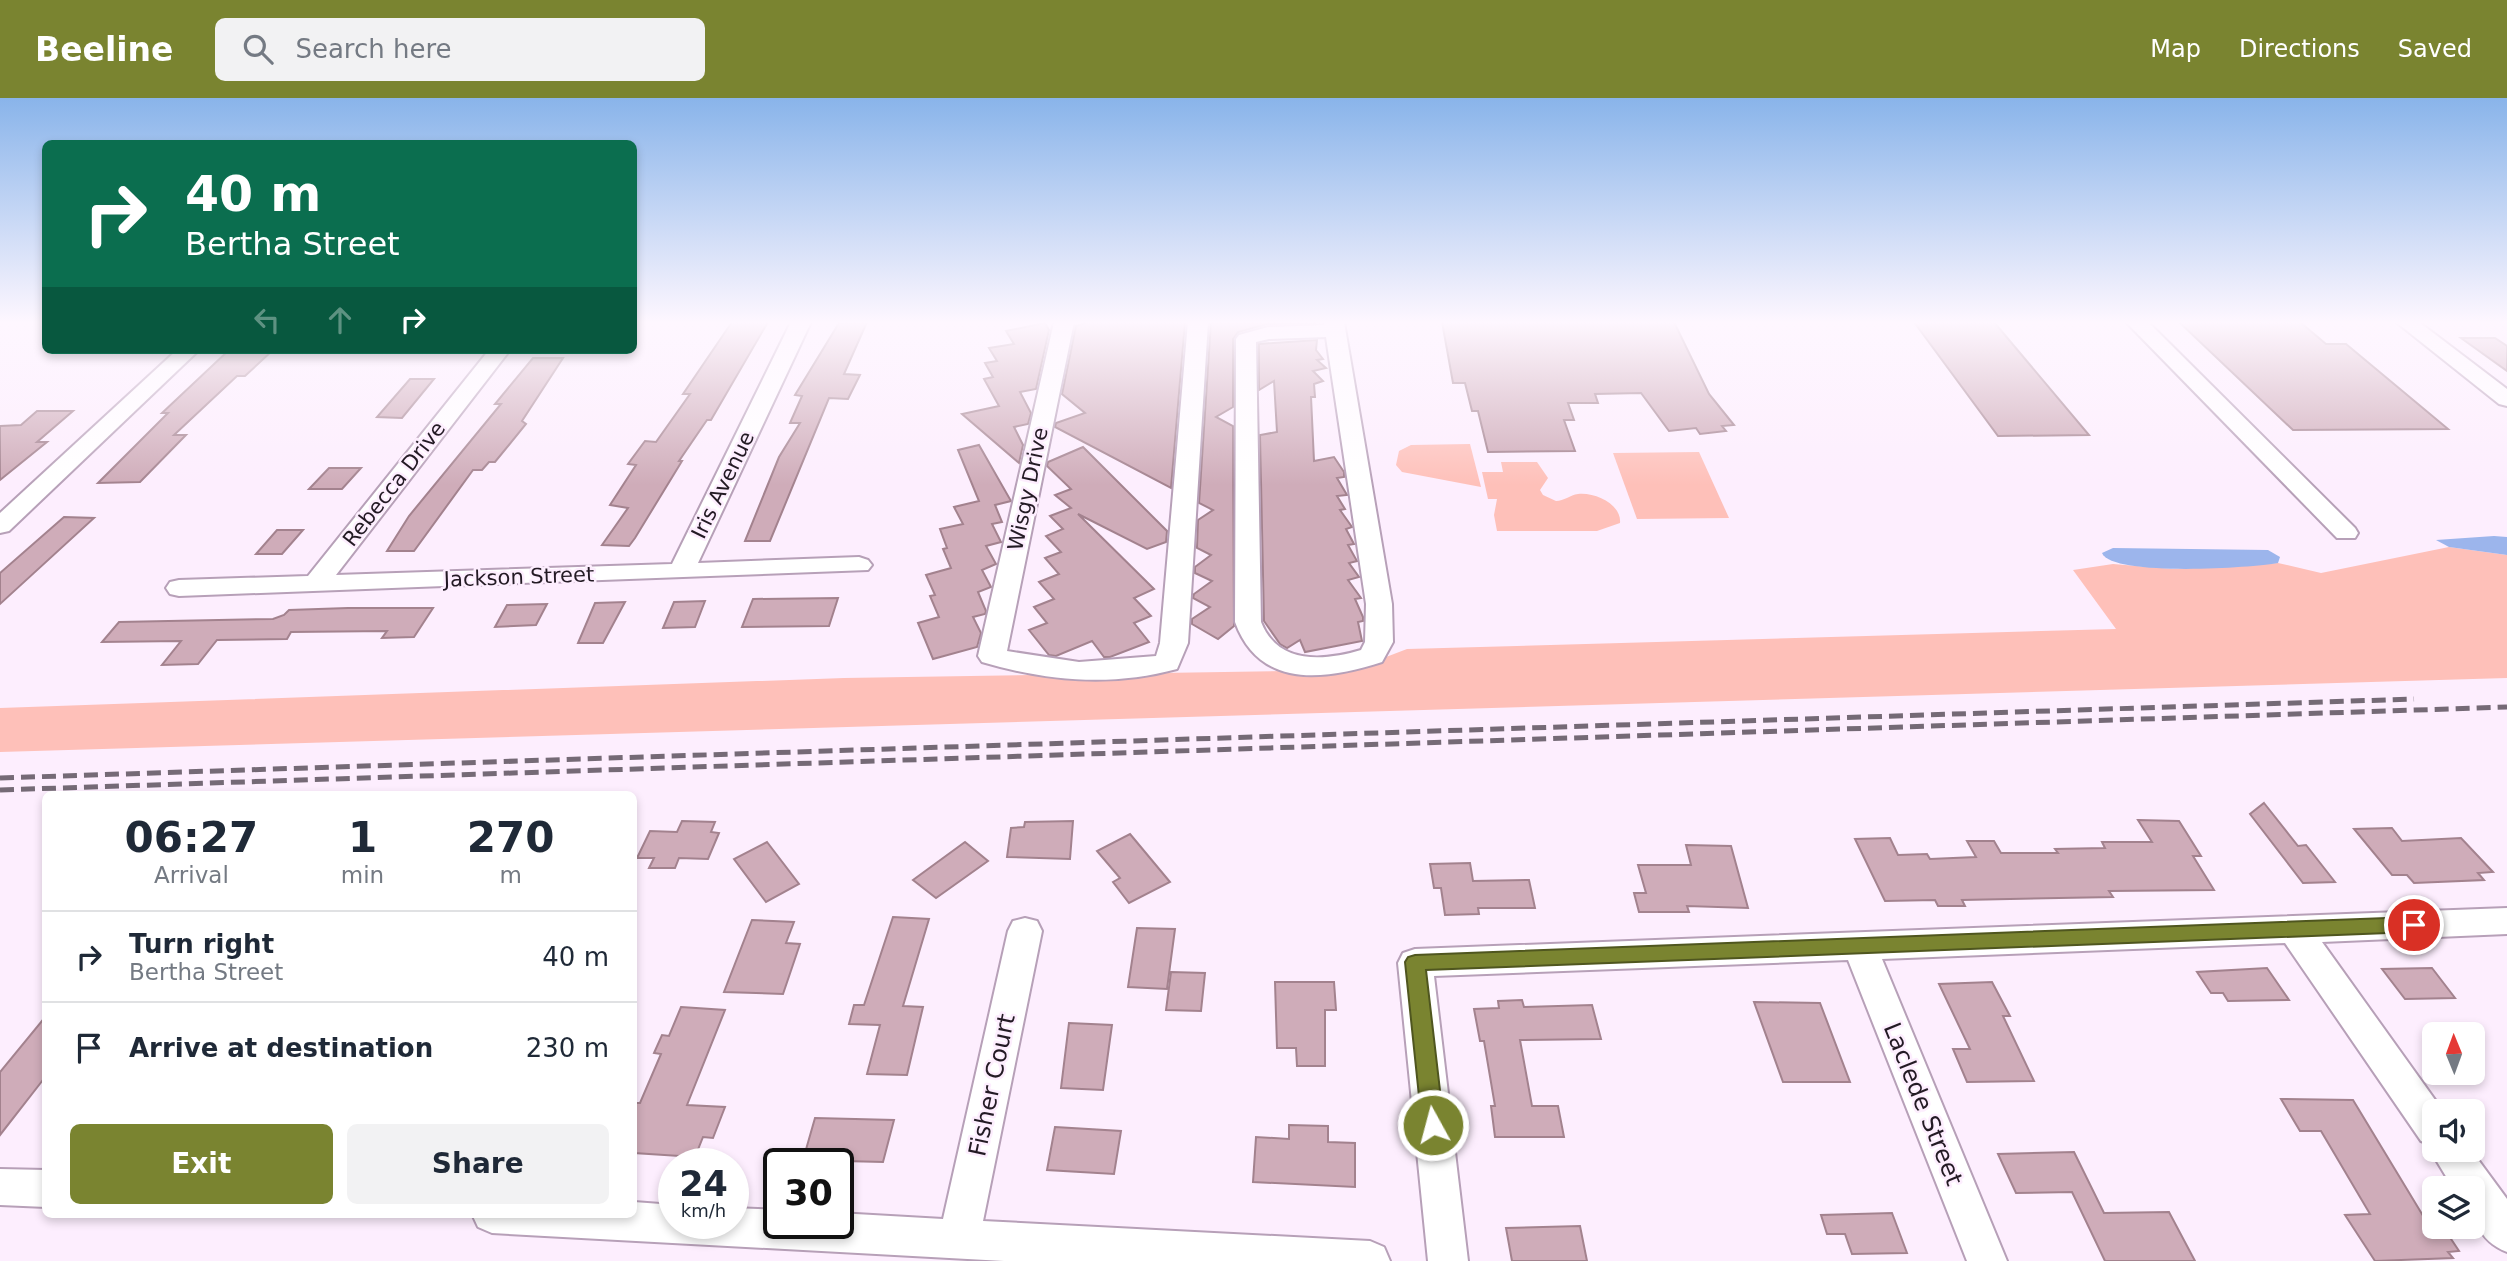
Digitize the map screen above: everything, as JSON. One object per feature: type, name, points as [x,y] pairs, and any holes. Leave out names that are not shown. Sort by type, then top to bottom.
[{"type":"street","points":[[0,526],[161,376]]},
{"type":"street","name":"Rebecca Drive","points":[[314,585],[479,376]]},
{"type":"street","name":"Iris Avenue","points":[[681,571],[775,376]]},
{"type":"street","name":"Wisgy Drive","points":[[1052,376],[992,656],[1044,670],[1086,672],[1137,670],[1167,663],[1174,643],[1194,376]]},
{"type":"street","points":[[1247,376],[1248,622],[1259,646],[1280,662],[1306,666],[1355,662],[1372,656],[1379,642],[1379,604],[1343,376]]},
{"type":"street","points":[[2189,376],[2346,533]]},
{"type":"street","points":[[2477,376],[2507,399]]},
{"type":"street","name":"Jackson Street","points":[[179,589],[859,565]]},
{"type":"street","points":[[1448,1261],[1415,962],[2507,921]]},
{"type":"street","points":[[2294,929],[2422,1112]]},
{"type":"street","name":"Fisher Court","points":[[959,1239],[1025,932]]},
{"type":"street","name":"Laclede Street","points":[[1860,947],[1987,1261]]},
{"type":"street","points":[[2457,1162],[2507,1233]]},
{"type":"street","points":[[0,1187],[42,1189]]},
{"type":"street","points":[[560,1218],[1370,1261]]},
{"type":"shaded area","points":[[1470,444],[1481,487],[1402,472],[1396,465],[1399,451],[1411,445]]},
{"type":"shaded area","points":[[1699,452],[1729,518],[1637,519],[1613,453]]},
{"type":"shaded area","points":[[1501,462],[1537,462],[1548,478],[1540,490],[1543,495],[1556,501],[1578,494],[1592,495],[1612,505],[1620,517],[1620,523],[1597,531],[1497,531],[1494,515],[1497,499],[1488,499],[1482,472],[1503,472]]},
{"type":"shaded area","points":[[2449,547],[2507,555],[2507,678],[0,752],[0,708],[844,678],[1352,670],[1407,649],[2116,629],[2073,570],[2113,564],[2173,569],[2278,563],[2321,573]]},
{"type":"water","points":[[2507,537],[2507,555],[2449,547],[2436,540]]},
{"type":"water","points":[[2113,548],[2268,550],[2280,557],[2278,563],[2263,565],[2155,568],[2111,561],[2102,553]]},
{"type":"building","points":[[201,376],[237,376],[174,435],[186,435],[140,482],[98,483],[168,413],[162,413]]},
{"type":"building","points":[[518,376],[551,376],[522,421],[526,424],[495,462],[489,462],[482,470],[473,470],[414,551],[387,551],[409,516],[501,404],[495,404]]},
{"type":"building","points":[[695,376],[736,376],[711,420],[707,420],[679,461],[682,461],[629,546],[602,545],[628,508],[610,505],[636,465],[628,464],[645,441],[656,442],[690,394],[683,394]]},
{"type":"building","points":[[806,376],[859,376],[848,399],[829,398],[770,541],[745,541],[779,457],[800,423],[790,423],[802,396],[795,395]]},
{"type":"building","points":[[1039,376],[1036,389],[1020,392],[1031,413],[1028,424],[1014,427],[1023,445],[1019,463],[962,414],[999,406],[984,379]]},
{"type":"building","points":[[1066,376],[1180,376],[1171,488],[1055,427],[1056,423],[1085,413],[1062,394]]},
{"type":"building","points":[[1207,376],[1233,376],[1233,407],[1216,417],[1233,426],[1234,626],[1218,639],[1192,624],[1192,619],[1210,607],[1193,598],[1194,594],[1212,581],[1195,573],[1195,567],[1211,555],[1197,548],[1198,520],[1213,510],[1199,503]]},
{"type":"building","points":[[1259,376],[1318,376],[1323,381],[1314,384],[1315,397],[1311,397],[1314,461],[1334,457],[1344,472],[1344,477],[1337,478],[1347,495],[1337,496],[1345,509],[1340,510],[1352,527],[1346,529],[1354,544],[1348,545],[1357,561],[1349,563],[1359,577],[1348,580],[1361,598],[1355,599],[1363,617],[1363,621],[1358,622],[1362,641],[1305,652],[1300,640],[1287,648],[1280,644],[1264,621],[1260,435],[1277,432],[1274,381],[1259,390]]},
{"type":"building","points":[[1452,376],[1700,376],[1709,394],[1734,425],[1722,426],[1726,431],[1700,434],[1696,428],[1669,431],[1641,393],[1595,394],[1598,403],[1568,403],[1574,420],[1564,420],[1575,451],[1488,452],[1478,411],[1472,411],[1465,383],[1453,383]]},
{"type":"building","points":[[1954,376],[2040,376],[2089,435],[1998,436]]},
{"type":"building","points":[[2236,376],[2385,376],[2448,429],[2293,430]]},
{"type":"building","points":[[410,379],[434,379],[402,418],[377,417]]},
{"type":"building","points":[[37,411],[73,411],[37,442],[47,442],[0,480],[0,426],[21,425]]},
{"type":"building","points":[[979,445],[1011,501],[995,505],[1002,522],[992,524],[1001,542],[986,546],[996,564],[982,570],[991,587],[978,592],[986,611],[985,614],[973,617],[981,633],[977,647],[933,659],[918,623],[939,617],[930,596],[935,595],[926,575],[951,568],[943,549],[947,548],[940,529],[963,524],[954,507],[979,501],[958,450]]},
{"type":"building","points":[[1083,447],[1167,531],[1166,542],[1147,549],[1078,514],[1154,589],[1134,598],[1151,616],[1134,623],[1149,642],[1110,657],[1104,657],[1092,641],[1056,656],[1049,655],[1029,630],[1047,623],[1034,607],[1054,599],[1039,582],[1059,574],[1045,558],[1061,552],[1046,536],[1063,529],[1050,516],[1071,508],[1055,495],[1071,489],[1047,466],[1048,462]]},
{"type":"building","points":[[329,468],[361,468],[342,489],[309,489]]},
{"type":"building","points":[[64,517],[94,518],[0,604],[0,573]]},
{"type":"building","points":[[277,530],[303,530],[282,554],[256,554]]},
{"type":"building","points":[[838,598],[829,626],[742,627],[753,599]]},
{"type":"building","points":[[705,601],[695,627],[663,628],[674,602]]},
{"type":"building","points":[[625,602],[603,643],[578,643],[595,603]]},
{"type":"building","points":[[547,604],[536,625],[495,627],[507,605]]},
{"type":"building","points":[[433,608],[414,637],[382,638],[387,631],[291,632],[287,639],[217,640],[198,664],[162,665],[181,641],[102,642],[119,622],[273,619],[289,610]]},
{"type":"building","points":[[2264,803],[2298,846],[2306,845],[2335,882],[2303,883],[2250,814]]},
{"type":"building","points":[[2138,820],[2179,821],[2201,856],[2193,856],[2214,890],[2109,891],[2113,897],[1962,900],[1965,906],[1938,906],[1935,900],[1885,901],[1855,839],[1890,838],[1898,855],[1927,854],[1930,859],[1976,857],[1967,841],[1994,841],[2001,853],[2058,853],[2055,849],[2105,848],[2102,842],[2152,842]]},
{"type":"building","points":[[682,821],[715,822],[711,832],[719,833],[708,859],[679,858],[675,868],[649,868],[654,858],[637,858],[650,831],[677,832]]},
{"type":"building","points":[[1073,821],[1070,859],[1007,857],[1011,828],[1024,827],[1025,822]]},
{"type":"building","points":[[2392,828],[2402,841],[2461,838],[2493,872],[2478,873],[2484,880],[2414,883],[2407,875],[2392,875],[2354,829]]},
{"type":"building","points":[[1130,834],[1170,882],[1129,903],[1113,882],[1120,878],[1097,851]]},
{"type":"building","points":[[767,842],[799,884],[766,902],[734,859]]},
{"type":"building","points":[[965,842],[988,861],[936,898],[913,880]]},
{"type":"building","points":[[1686,845],[1731,846],[1748,908],[1687,906],[1689,912],[1639,912],[1634,893],[1646,893],[1638,865],[1691,865]]},
{"type":"building","points":[[1470,863],[1473,881],[1529,880],[1535,908],[1478,908],[1479,914],[1445,915],[1441,888],[1434,888],[1430,864]]},
{"type":"building","points":[[893,917],[929,919],[903,1006],[923,1007],[907,1075],[867,1074],[880,1025],[849,1024],[854,1005],[864,1005]]},
{"type":"building","points":[[752,920],[794,922],[786,943],[800,944],[783,994],[724,992]]},
{"type":"building","points":[[1137,928],[1175,929],[1167,989],[1128,987]]},
{"type":"building","points":[[2267,968],[2289,1000],[2228,1001],[2223,993],[2211,993],[2197,972]]},
{"type":"building","points":[[2432,968],[2455,998],[2405,999],[2382,969]]},
{"type":"building","points":[[1171,972],[1205,973],[1201,1011],[1166,1010]]},
{"type":"building","points":[[1275,982],[1334,982],[1336,1010],[1325,1010],[1325,1066],[1297,1066],[1296,1048],[1277,1048]]},
{"type":"building","points":[[1992,982],[2010,1016],[2003,1016],[2034,1081],[1967,1082],[1953,1049],[1970,1049],[1939,984]]},
{"type":"building","points":[[1522,1000],[1524,1007],[1592,1005],[1601,1039],[1520,1040],[1532,1106],[1558,1106],[1564,1137],[1495,1137],[1491,1106],[1495,1106],[1484,1041],[1480,1041],[1474,1009],[1499,1008],[1498,1001]]},
{"type":"building","points":[[1754,1002],[1820,1003],[1850,1082],[1783,1082]]},
{"type":"building","points":[[681,1007],[725,1010],[687,1105],[725,1107],[713,1138],[703,1137],[699,1148],[658,1148],[658,1155],[637,1153],[637,1103],[640,1103],[661,1054],[654,1053],[662,1035],[669,1036]]},
{"type":"building","points":[[42,1021],[42,1081],[0,1135],[0,1072]]},
{"type":"building","points":[[1069,1023],[1112,1025],[1103,1090],[1061,1088]]},
{"type":"building","points":[[2281,1099],[2353,1100],[2422,1214],[2422,1239],[2451,1239],[2459,1251],[2448,1252],[2453,1258],[2375,1261],[2345,1215],[2370,1214],[2321,1131],[2300,1131]]},
{"type":"building","points":[[815,1118],[894,1120],[883,1162],[854,1161],[854,1148],[806,1148]]},
{"type":"building","points":[[1289,1125],[1328,1126],[1328,1142],[1355,1143],[1355,1187],[1253,1182],[1256,1137],[1289,1139]]},
{"type":"building","points":[[1055,1127],[1121,1131],[1114,1174],[1047,1170]]},
{"type":"building","points":[[2074,1152],[2104,1213],[2169,1212],[2195,1261],[2105,1261],[2072,1192],[2016,1193],[1998,1154]]},
{"type":"building","points":[[1892,1213],[1907,1253],[1852,1254],[1845,1234],[1827,1234],[1821,1215]]},
{"type":"building","points":[[1580,1226],[1587,1261],[1512,1261],[1506,1228]]},
{"type":"railway","points":[[0,778],[2414,699]]},
{"type":"railway","points":[[0,790],[2507,707]]},
{"type":"route","points":[[1433,1125],[1415,962],[2414,925]]}]
